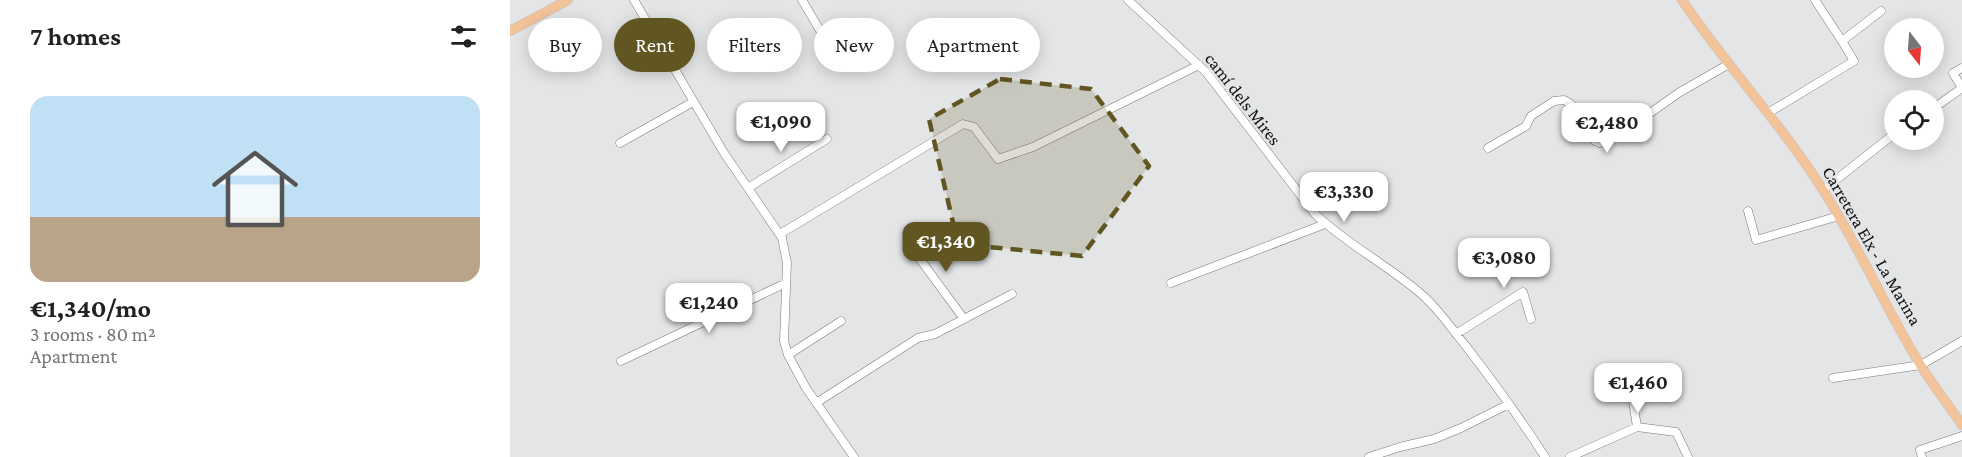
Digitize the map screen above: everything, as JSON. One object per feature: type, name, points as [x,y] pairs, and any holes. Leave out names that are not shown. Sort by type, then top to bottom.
[{"type":"main road","points":[[510,32],[568,0]]},
{"type":"main road","name":"Carretera Elx - La Marina","points":[[1682,0],[1702,30],[1792,144],[1823,190],[1921,365],[1962,425]]},
{"type":"street","points":[[634,0],[693,102],[782,238],[787,263],[783,324],[788,355],[816,403],[854,457]]},
{"type":"street","points":[[802,0],[814,20]]},
{"type":"street","name":"camí dels Mires","points":[[1128,0],[1199,65],[1305,203],[1325,224],[1423,295],[1509,404],[1545,457]]},
{"type":"street","points":[[1768,113],[1854,60],[1815,0]]},
{"type":"street","points":[[1842,41],[1881,11]]},
{"type":"street","points":[[1488,148],[1526,126],[1531,116],[1554,100],[1564,100],[1570,104],[1595,141],[1600,143],[1729,64]]},
{"type":"street","points":[[780,234],[963,124],[974,127],[998,159],[1034,147],[1199,65]]},
{"type":"street","points":[[1944,101],[1962,88],[1953,73],[1962,68]]},
{"type":"street","points":[[620,143],[693,102]]},
{"type":"street","points":[[748,188],[827,139]]},
{"type":"street","points":[[1823,190],[1884,142]]},
{"type":"street","points":[[1748,211],[1756,240],[1839,216]]},
{"type":"street","points":[[1172,283],[1325,224]]},
{"type":"street","points":[[908,243],[964,319]]},
{"type":"street","points":[[621,361],[786,284]]},
{"type":"street","points":[[1456,334],[1522,292],[1531,319]]},
{"type":"street","points":[[816,403],[918,338],[935,334],[1012,294]]},
{"type":"street","points":[[788,355],[841,321]]},
{"type":"street","points":[[1833,378],[1921,365],[1962,342]]},
{"type":"street","points":[[1633,401],[1637,427]]},
{"type":"street","points":[[1369,457],[1434,439],[1509,404]]},
{"type":"street","points":[[1570,457],[1637,427],[1676,432],[1688,457]]},
{"type":"street","points":[[1922,457],[1920,450],[1962,436]]},
{"type":"highlighted area","points":[[1000,79],[1091,89],[1149,166],[1082,256],[958,244],[929,119]]}]
